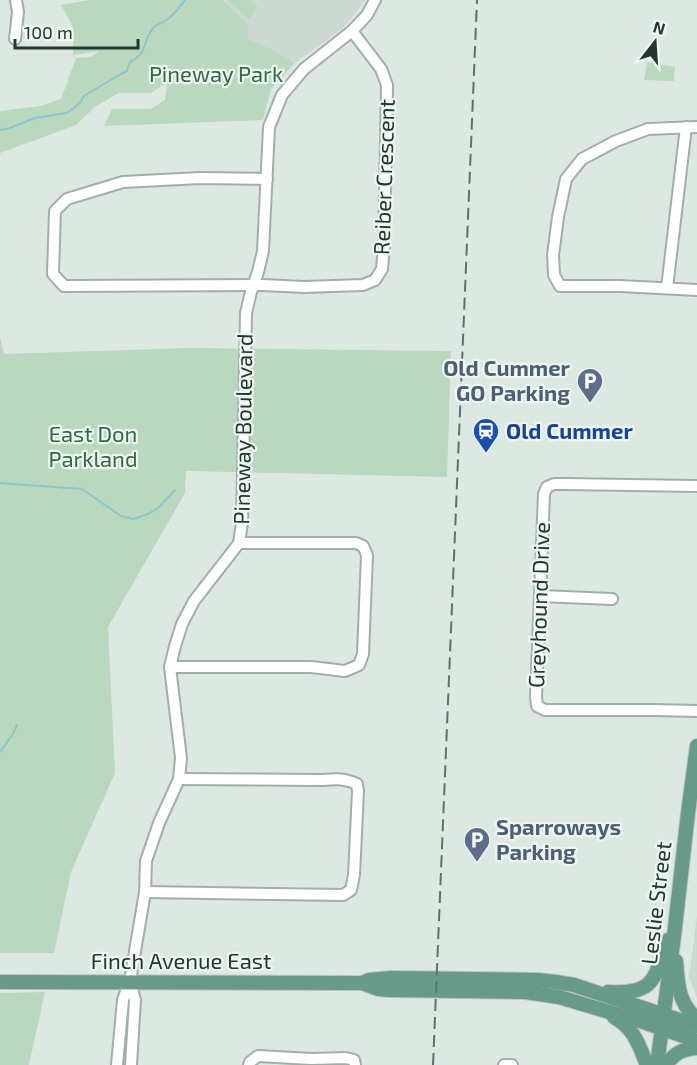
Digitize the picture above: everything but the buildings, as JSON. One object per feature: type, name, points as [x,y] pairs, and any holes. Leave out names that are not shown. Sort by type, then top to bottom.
[{"type":"main road","name":"Leslie Street","points":[[657,1065],[692,814],[697,746]]},
{"type":"main road","points":[[590,990],[609,993],[630,992],[651,983],[655,978],[676,918]]},
{"type":"main road","points":[[674,936],[681,996],[688,1011],[697,1019]]},
{"type":"main road","name":"Finch Avenue East","points":[[362,983],[391,978],[538,980],[574,985],[663,1022],[697,1041]]},
{"type":"main road","name":"Finch Avenue East","points":[[0,982],[362,983],[388,990],[525,992],[559,997],[663,1022],[697,1026]]},
{"type":"main road","points":[[594,1006],[619,1020],[632,1031],[647,1065]]},
{"type":"main road","points":[[666,1065],[674,1054],[686,1049],[697,1048]]},
{"type":"street","points":[[15,39],[18,12],[16,0]]},
{"type":"street","name":"Pineway Boulevard","points":[[130,981],[145,892],[147,861],[159,823],[179,779],[181,758],[170,667],[182,624],[194,601],[239,543],[242,524],[246,313],[263,251],[269,127],[282,95],[304,69],[352,31],[367,15],[375,0]]},
{"type":"street","name":"Reiber Crescent","points":[[267,179],[123,182],[67,199],[55,211],[53,274],[64,286],[304,287],[363,285],[375,280],[382,268],[384,237],[387,85],[381,69],[352,31]]},
{"type":"street","points":[[667,288],[691,127],[648,129],[616,141],[582,159],[566,179],[553,255],[554,275],[560,286],[697,290]]},
{"type":"street","name":"Greyhound Drive","points":[[697,486],[554,484],[547,487],[544,494],[536,698],[537,706],[545,710],[697,711]]},
{"type":"street","points":[[170,667],[311,667],[345,671],[359,665],[364,643],[367,555],[363,546],[356,543],[239,543]]},
{"type":"street","points":[[540,596],[612,599]]},
{"type":"street","points":[[145,892],[343,895],[351,890],[354,875],[357,784],[337,778],[322,780],[179,779]]},
{"type":"street","points":[[117,1065],[123,1000],[130,981]]},
{"type":"street","points":[[130,981],[135,1000],[131,1065]]},
{"type":"street","points":[[249,1065],[258,1056],[346,1058],[354,1060],[355,1065]]},
{"type":"street","points":[[504,1065],[512,1065]]},
{"type":"shaded area","points":[[225,0],[366,0],[343,28],[295,63],[272,49],[247,40]]},
{"type":"shaded area","points":[[697,915],[697,998],[689,977]]},
{"type":"green space","name":"Pineway Park","points":[[89,0],[225,0],[248,24],[248,40],[272,49],[295,63],[271,89],[263,120],[104,126],[112,109],[151,109],[165,100],[167,82],[151,93],[119,93],[96,106],[76,125],[0,153],[0,111],[40,106],[61,99],[76,58],[91,57],[99,51],[73,55],[73,27],[61,5]]},
{"type":"green space","points":[[228,0],[250,0],[258,7],[249,19]]},
{"type":"green space","points":[[647,62],[675,67],[674,81],[644,80]]},
{"type":"green space","name":"East Don Parkland","points":[[0,338],[4,354],[190,348],[451,351],[447,477],[186,471],[185,493],[108,627],[115,773],[71,872],[54,953],[0,953]]},
{"type":"green space","points":[[45,992],[29,1065],[0,1065],[0,993]]},
{"type":"waterway","points":[[0,130],[35,118],[67,113],[80,103],[84,96],[127,71],[130,62],[140,55],[153,28],[171,17],[185,0]]},
{"type":"waterway","points":[[0,483],[82,489],[121,516],[133,519],[158,508],[175,490]]},
{"type":"waterway","points":[[0,752],[17,725]]},
{"type":"railway","points":[[433,1065],[477,0]]},
{"type":"place","name":"Old Cummer GO Parking","points":[[590,404]]},
{"type":"place","name":"Old Cummer","points":[[486,454]]},
{"type":"place","name":"Sparroways Parking","points":[[477,863]]}]
